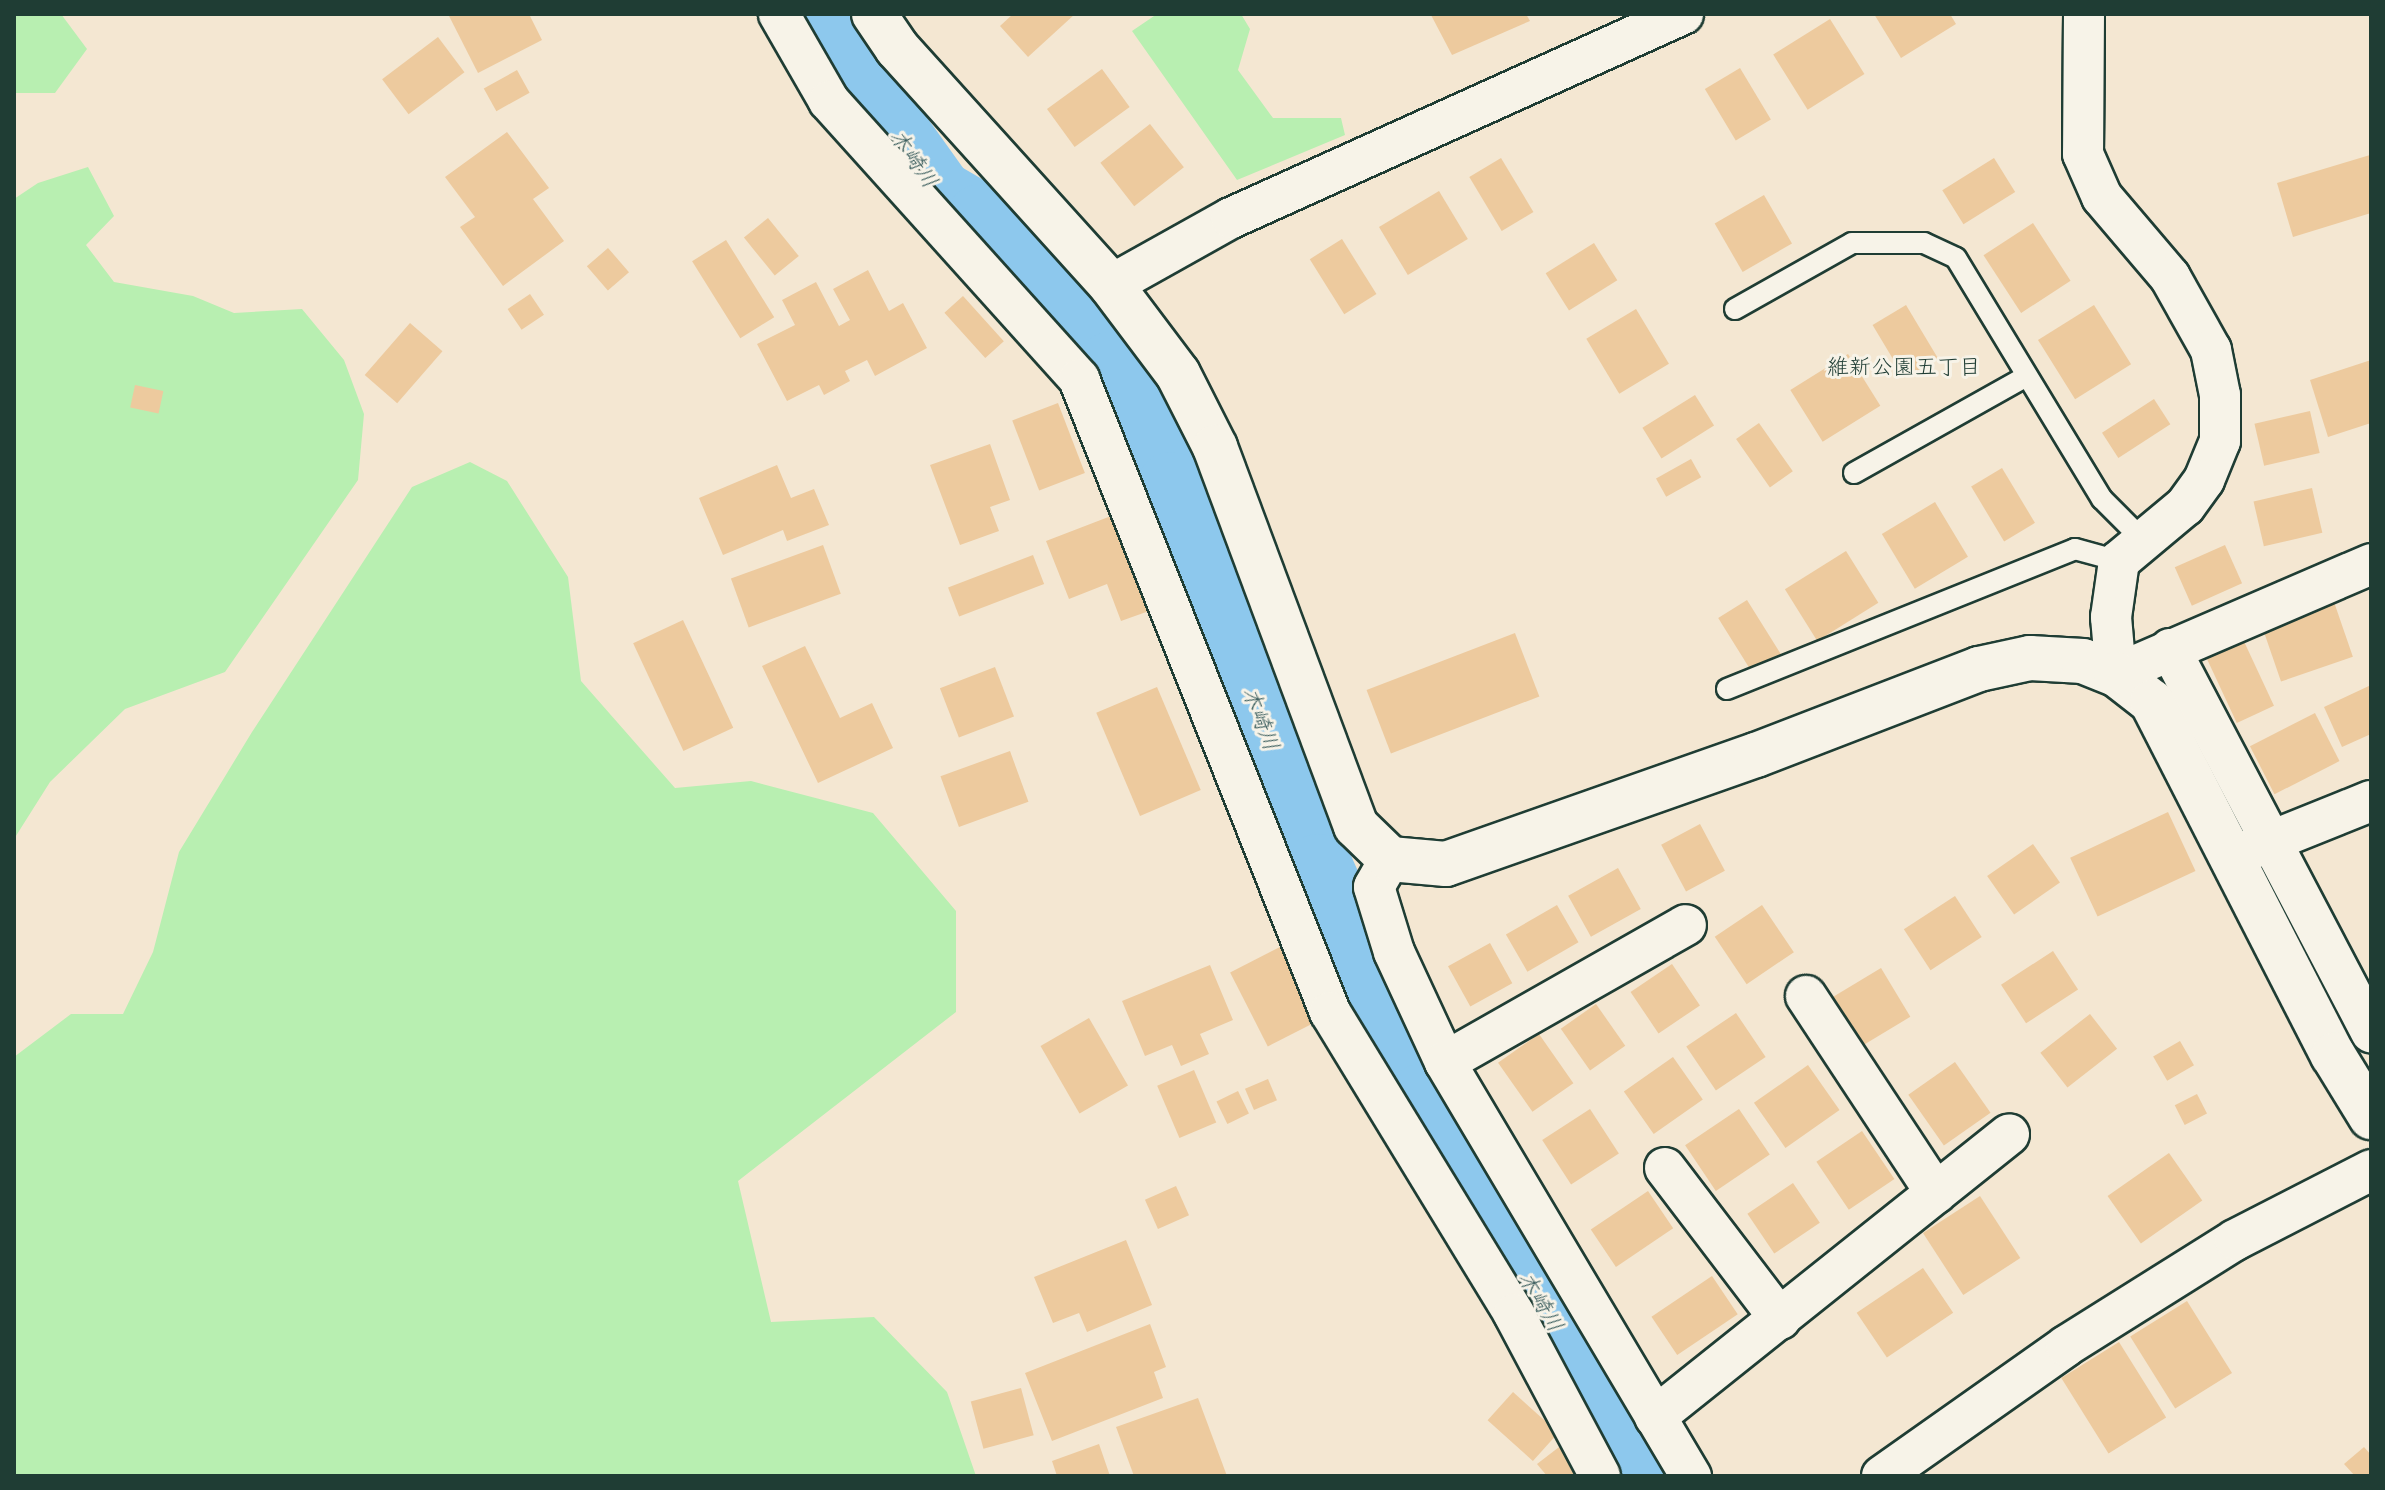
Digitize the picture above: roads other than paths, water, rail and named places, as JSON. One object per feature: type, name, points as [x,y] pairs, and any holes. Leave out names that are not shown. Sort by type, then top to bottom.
[{"type":"street","points":[[779,14],[829,101],[1079,379],[1330,1012],[1514,1314],[1600,1476]]},
{"type":"street","points":[[874,14],[926,82],[1111,285],[1178,374],[1215,447],[1356,826],[1390,859],[1446,864],[1756,755],[1979,669],[2030,658],[2083,661],[2116,674],[2152,702],[2371,1032]]},
{"type":"street","points":[[1111,285],[1231,218],[1683,14]]},
{"type":"street","points":[[2084,14],[2083,154],[2102,197],[2170,277],[2211,350],[2220,395],[2220,441],[2204,480],[2185,506],[2131,550],[2111,617],[2116,674]]},
{"type":"street","points":[[2116,674],[2371,564]]},
{"type":"street","points":[[2170,649],[2333,1055],[2371,1117]]},
{"type":"street","points":[[2251,850],[2371,801]]},
{"type":"street","points":[[1390,859],[1374,887],[1394,952],[1445,1062],[1691,1476]]},
{"type":"street","points":[[1445,1062],[1686,925]]},
{"type":"street","points":[[1806,996],[1936,1193]]},
{"type":"street","points":[[1655,1417],[2009,1134]]},
{"type":"street","points":[[1665,1168],[1780,1319]]},
{"type":"street","points":[[1882,1476],[2066,1346],[2235,1240],[2371,1170]]},
{"type":"lane","points":[[1735,309],[1852,243],[1924,243],[1956,258],[2131,550]]},
{"type":"lane","points":[[1854,473],[2027,376]]},
{"type":"lane","points":[[1727,689],[2075,549],[2131,550]]},
{"type":"waterway","name":"木崎川","points":[[809,14],[938,195],[981,220],[1111,368],[1172,488],[1318,870],[1421,1100],[1643,1476]]},
{"type":"district","name":"維新公園五丁目","points":[[1904,368]]}]
